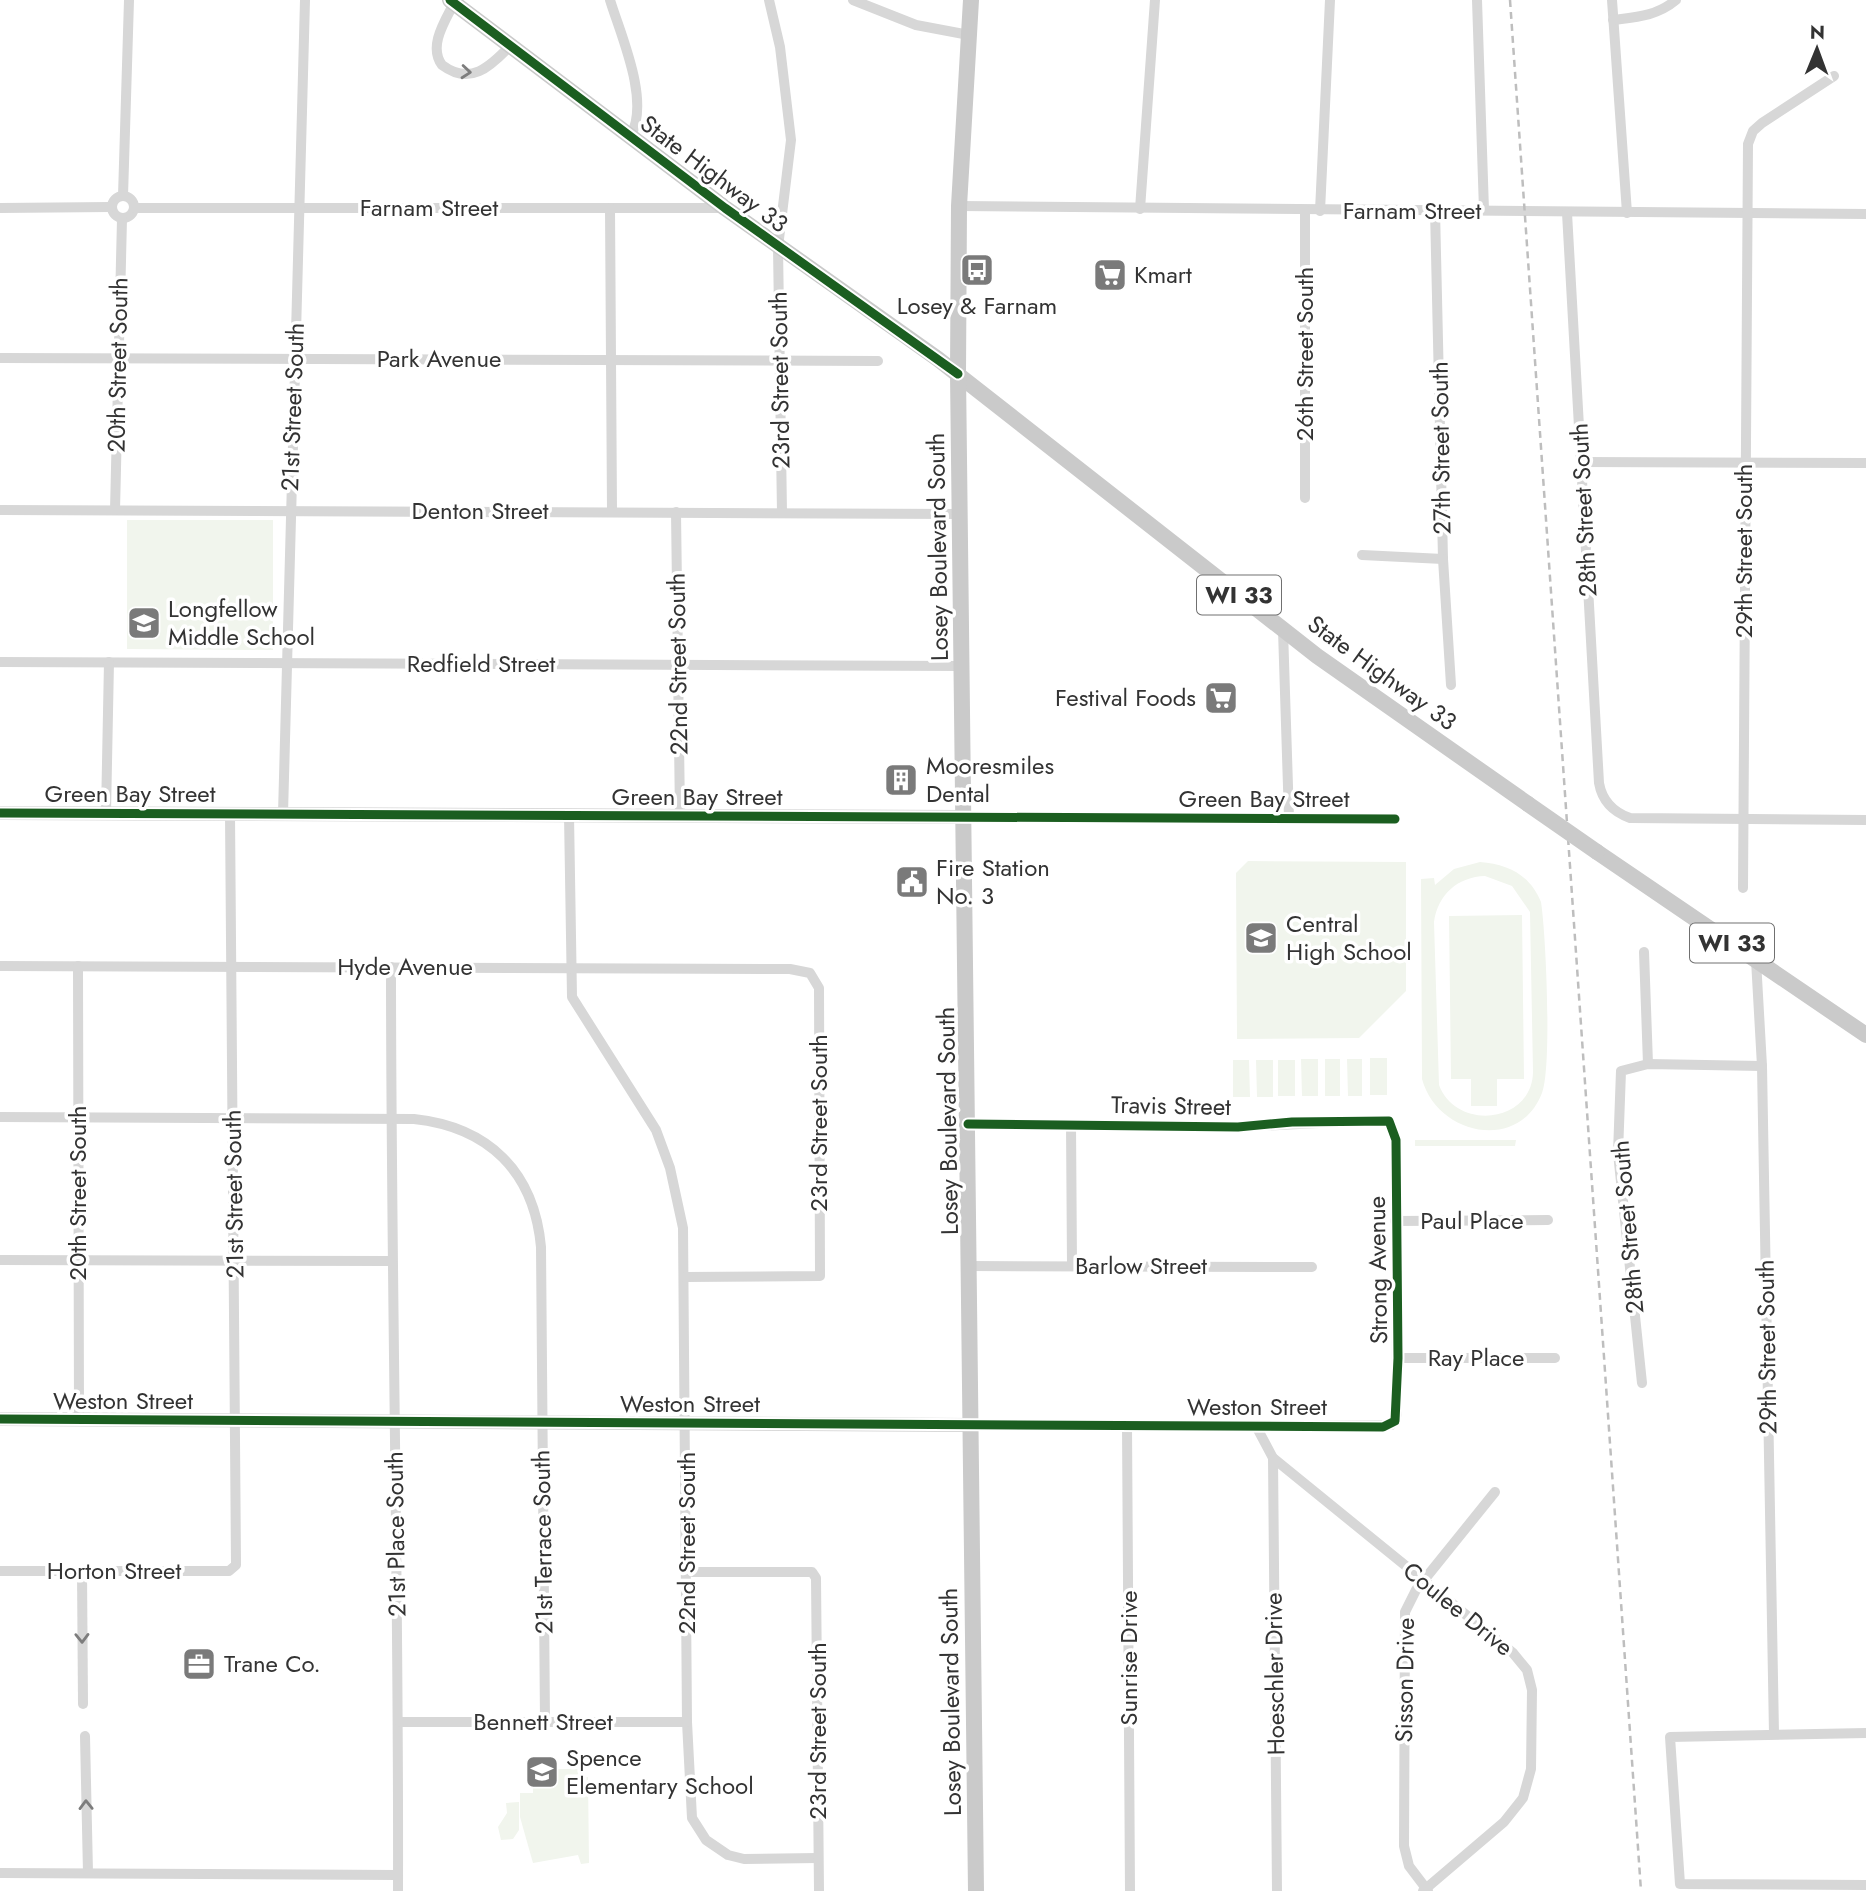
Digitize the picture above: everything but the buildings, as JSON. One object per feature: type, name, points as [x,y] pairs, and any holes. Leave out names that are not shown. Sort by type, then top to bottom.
[{"type":"main road","name":"Losey Boulevard South","points":[[971,0],[959,206],[958,374],[976,1891]]},
{"type":"main road","name":"State Highway 33","points":[[452,1],[724,208],[958,374],[1283,630],[1597,852],[1866,1035]]},
{"type":"street","points":[[123,196],[129,0]]},
{"type":"street","name":"21st Street South","points":[[283,814],[289,511],[305,0]]},
{"type":"street","points":[[610,0],[637,91],[639,113],[631,135]]},
{"type":"street","name":"23rd Street South","points":[[769,0],[782,58],[792,140],[778,247],[782,513]]},
{"type":"street","points":[[853,0],[916,25],[969,35]]},
{"type":"street","points":[[1140,209],[1155,0]]},
{"type":"street","points":[[1320,211],[1330,0]]},
{"type":"street","points":[[1477,0],[1484,210]]},
{"type":"street","points":[[1612,0],[1627,213]]},
{"type":"street","points":[[1614,20],[1644,17],[1666,9],[1676,0]]},
{"type":"street","points":[[452,1],[438,41],[437,53],[442,65],[461,74],[476,74],[489,68],[510,46]]},
{"type":"street","name":"29th Street South","points":[[1743,888],[1748,144],[1754,131],[1762,123],[1834,76]]},
{"type":"street","points":[[123,196],[132,201],[134,208],[132,214],[122,219],[116,216],[111,207],[116,198],[123,196]]},
{"type":"street","name":"Farnam Street","points":[[959,206],[1866,214]]},
{"type":"street","points":[[0,208],[111,207]]},
{"type":"street","name":"Farnam Street","points":[[134,208],[724,208]]},
{"type":"street","points":[[610,208],[612,511]]},
{"type":"street","name":"26th Street South","points":[[1305,210],[1305,498]]},
{"type":"street","name":"27th Street South","points":[[1435,210],[1443,559],[1451,685]]},
{"type":"street","name":"28th Street South","points":[[1567,213],[1600,783],[1609,806],[1630,818],[1743,817]]},
{"type":"street","name":"20th Street South","points":[[115,510],[122,219]]},
{"type":"street","name":"Park Avenue","points":[[0,358],[878,361]]},
{"type":"street","points":[[1581,462],[1866,463]]},
{"type":"street","name":"Denton Street","points":[[0,510],[960,514]]},
{"type":"street","name":"22nd Street South","points":[[676,512],[680,816]]},
{"type":"street","points":[[1362,555],[1443,559]]},
{"type":"street","points":[[1283,630],[1289,818]]},
{"type":"street","name":"Redfield Street","points":[[0,662],[962,666]]},
{"type":"street","points":[[106,813],[109,662]]},
{"type":"street","name":"Green Bay Street","points":[[0,813],[1395,818]]},
{"type":"street","name":"21st Street South","points":[[229,1571],[236,1565],[230,814]]},
{"type":"street","name":"22nd Street South","points":[[569,815],[572,996],[579,1012],[639,1101],[665,1153],[681,1215],[685,1277],[687,1722],[689,1802],[692,1818],[706,1840],[728,1855],[744,1859],[818,1858]]},
{"type":"street","points":[[1743,817],[1866,820]]},
{"type":"street","points":[[1644,952],[1648,1064],[1762,1066]]},
{"type":"street","name":"29th Street South","points":[[1756,960],[1762,1066],[1774,1734]]},
{"type":"street","name":"Hyde Avenue","points":[[0,965],[790,969],[810,973]]},
{"type":"street","name":"20th Street South","points":[[78,966],[79,1420]]},
{"type":"street","name":"21st Place South","points":[[391,967],[392,1261],[400,1722],[398,1891]]},
{"type":"street","name":"23rd Street South","points":[[685,1277],[820,1276],[819,988],[810,973]]},
{"type":"street","name":"28th Street South","points":[[1642,1383],[1618,1153],[1621,1071],[1648,1064]]},
{"type":"street","points":[[0,1117],[391,1119]]},
{"type":"street","name":"21st Terrace South","points":[[391,1119],[434,1121],[471,1134],[508,1163],[525,1187],[535,1211],[541,1247],[545,1722]]},
{"type":"street","name":"Strong Avenue","points":[[1373,1122],[1389,1121],[1396,1133],[1397,1417],[1391,1424],[1380,1427]]},
{"type":"street","name":"Travis Street","points":[[968,1124],[1238,1127],[1292,1122],[1373,1122]]},
{"type":"street","points":[[1071,1124],[1072,1266]]},
{"type":"street","name":"Paul Place","points":[[1395,1221],[1548,1220]]},
{"type":"street","points":[[0,1260],[392,1261]]},
{"type":"street","name":"Barlow Street","points":[[969,1266],[1312,1267]]},
{"type":"street","name":"Ray Place","points":[[1398,1358],[1555,1358]]},
{"type":"street","name":"Weston Street","points":[[0,1419],[1380,1427]]},
{"type":"street","name":"Sunrise Drive","points":[[1127,1425],[1130,1891]]},
{"type":"street","name":"Coulee Drive","points":[[1256,1426],[1272,1458],[1513,1653],[1527,1670],[1532,1690],[1531,1769],[1523,1798],[1504,1822],[1425,1890]]},
{"type":"street","name":"Hoeschler Drive","points":[[1272,1458],[1277,1891]]},
{"type":"street","name":"Sisson Drive","points":[[1425,1890],[1406,1858],[1403,1622],[1409,1601],[1423,1581],[1495,1492]]},
{"type":"street","name":"Horton Street","points":[[0,1571],[229,1571]]},
{"type":"street","points":[[82,1571],[83,1704]]},
{"type":"street","name":"23rd Street South","points":[[687,1572],[812,1572],[817,1584],[819,1891]]},
{"type":"street","name":"Bennett Street","points":[[400,1722],[687,1722]]},
{"type":"street","points":[[1866,1733],[1670,1737],[1680,1884],[1729,1888],[1838,1888],[1866,1885]]},
{"type":"street","points":[[85,1736],[88,1873]]},
{"type":"street","points":[[0,1873],[398,1875]]},
{"type":"shaded area","points":[[127,520],[273,520],[273,650],[127,649]]},
{"type":"shaded area","points":[[1248,861],[1406,862],[1406,991],[1359,1038],[1237,1039],[1236,873]]},
{"type":"shaded area","points":[[1480,862],[1509,868],[1531,885],[1541,902],[1547,1000],[1545,1079],[1542,1093],[1531,1112],[1516,1124],[1498,1130],[1479,1130],[1460,1124],[1444,1113],[1431,1098],[1422,1079],[1421,879],[1434,878],[1435,885],[1454,869]],"holes":[[[1485,876],[1512,886],[1530,912],[1533,1072],[1529,1089],[1520,1102],[1507,1111],[1476,1115],[1461,1110],[1448,1100],[1439,1085],[1434,922],[1445,895],[1466,880]]]},
{"type":"shaded area","points":[[1522,915],[1524,1079],[1497,1079],[1497,1106],[1471,1106],[1471,1079],[1451,1079],[1449,916]]},
{"type":"shaded area","points":[[1370,1058],[1387,1058],[1387,1095],[1370,1095]]},
{"type":"shaded area","points":[[1301,1059],[1318,1059],[1318,1096],[1302,1096]]},
{"type":"shaded area","points":[[1325,1059],[1340,1059],[1340,1096],[1325,1096]]},
{"type":"shaded area","points":[[1347,1059],[1362,1059],[1362,1096],[1348,1096]]},
{"type":"shaded area","points":[[1233,1060],[1249,1060],[1250,1097],[1233,1097]]},
{"type":"shaded area","points":[[1256,1060],[1273,1060],[1273,1097],[1257,1097]]},
{"type":"shaded area","points":[[1278,1060],[1295,1060],[1295,1096],[1278,1096]]},
{"type":"shaded area","points":[[1415,1140],[1516,1140],[1515,1146],[1415,1146]]},
{"type":"shaded area","points":[[533,1769],[584,1769],[584,1777],[588,1777],[589,1863],[581,1864],[578,1855],[533,1863],[520,1817],[520,1793],[533,1793]]},
{"type":"shaded area","points":[[519,1802],[519,1830],[513,1839],[501,1840],[498,1827],[507,1813],[506,1803]]},
{"type":"railway","points":[[1510,0],[1641,1891]]},
{"type":"cycle path","points":[[450,0],[725,208],[958,374]]},
{"type":"cycle path","points":[[0,813],[1395,819]]},
{"type":"cycle path","points":[[0,1419],[1383,1427],[1395,1421],[1398,1358],[1396,1140],[1389,1121],[1292,1122],[1238,1127],[968,1124]]},
{"type":"place","name":"Losey & Farnam","points":[[977,270]]},
{"type":"place","name":"Kmart","points":[[1110,275]]},
{"type":"place","name":"Longfellow Middle School","points":[[144,623]]},
{"type":"place","name":"Festival Foods","points":[[1221,698]]},
{"type":"place","name":"Mooresmiles Dental","points":[[901,780]]},
{"type":"place","name":"Fire Station No. 3","points":[[912,882]]},
{"type":"place","name":"Central High School","points":[[1261,938]]},
{"type":"place","name":"Trane Co.","points":[[199,1664]]},
{"type":"place","name":"Spence Elementary School","points":[[542,1772]]}]
